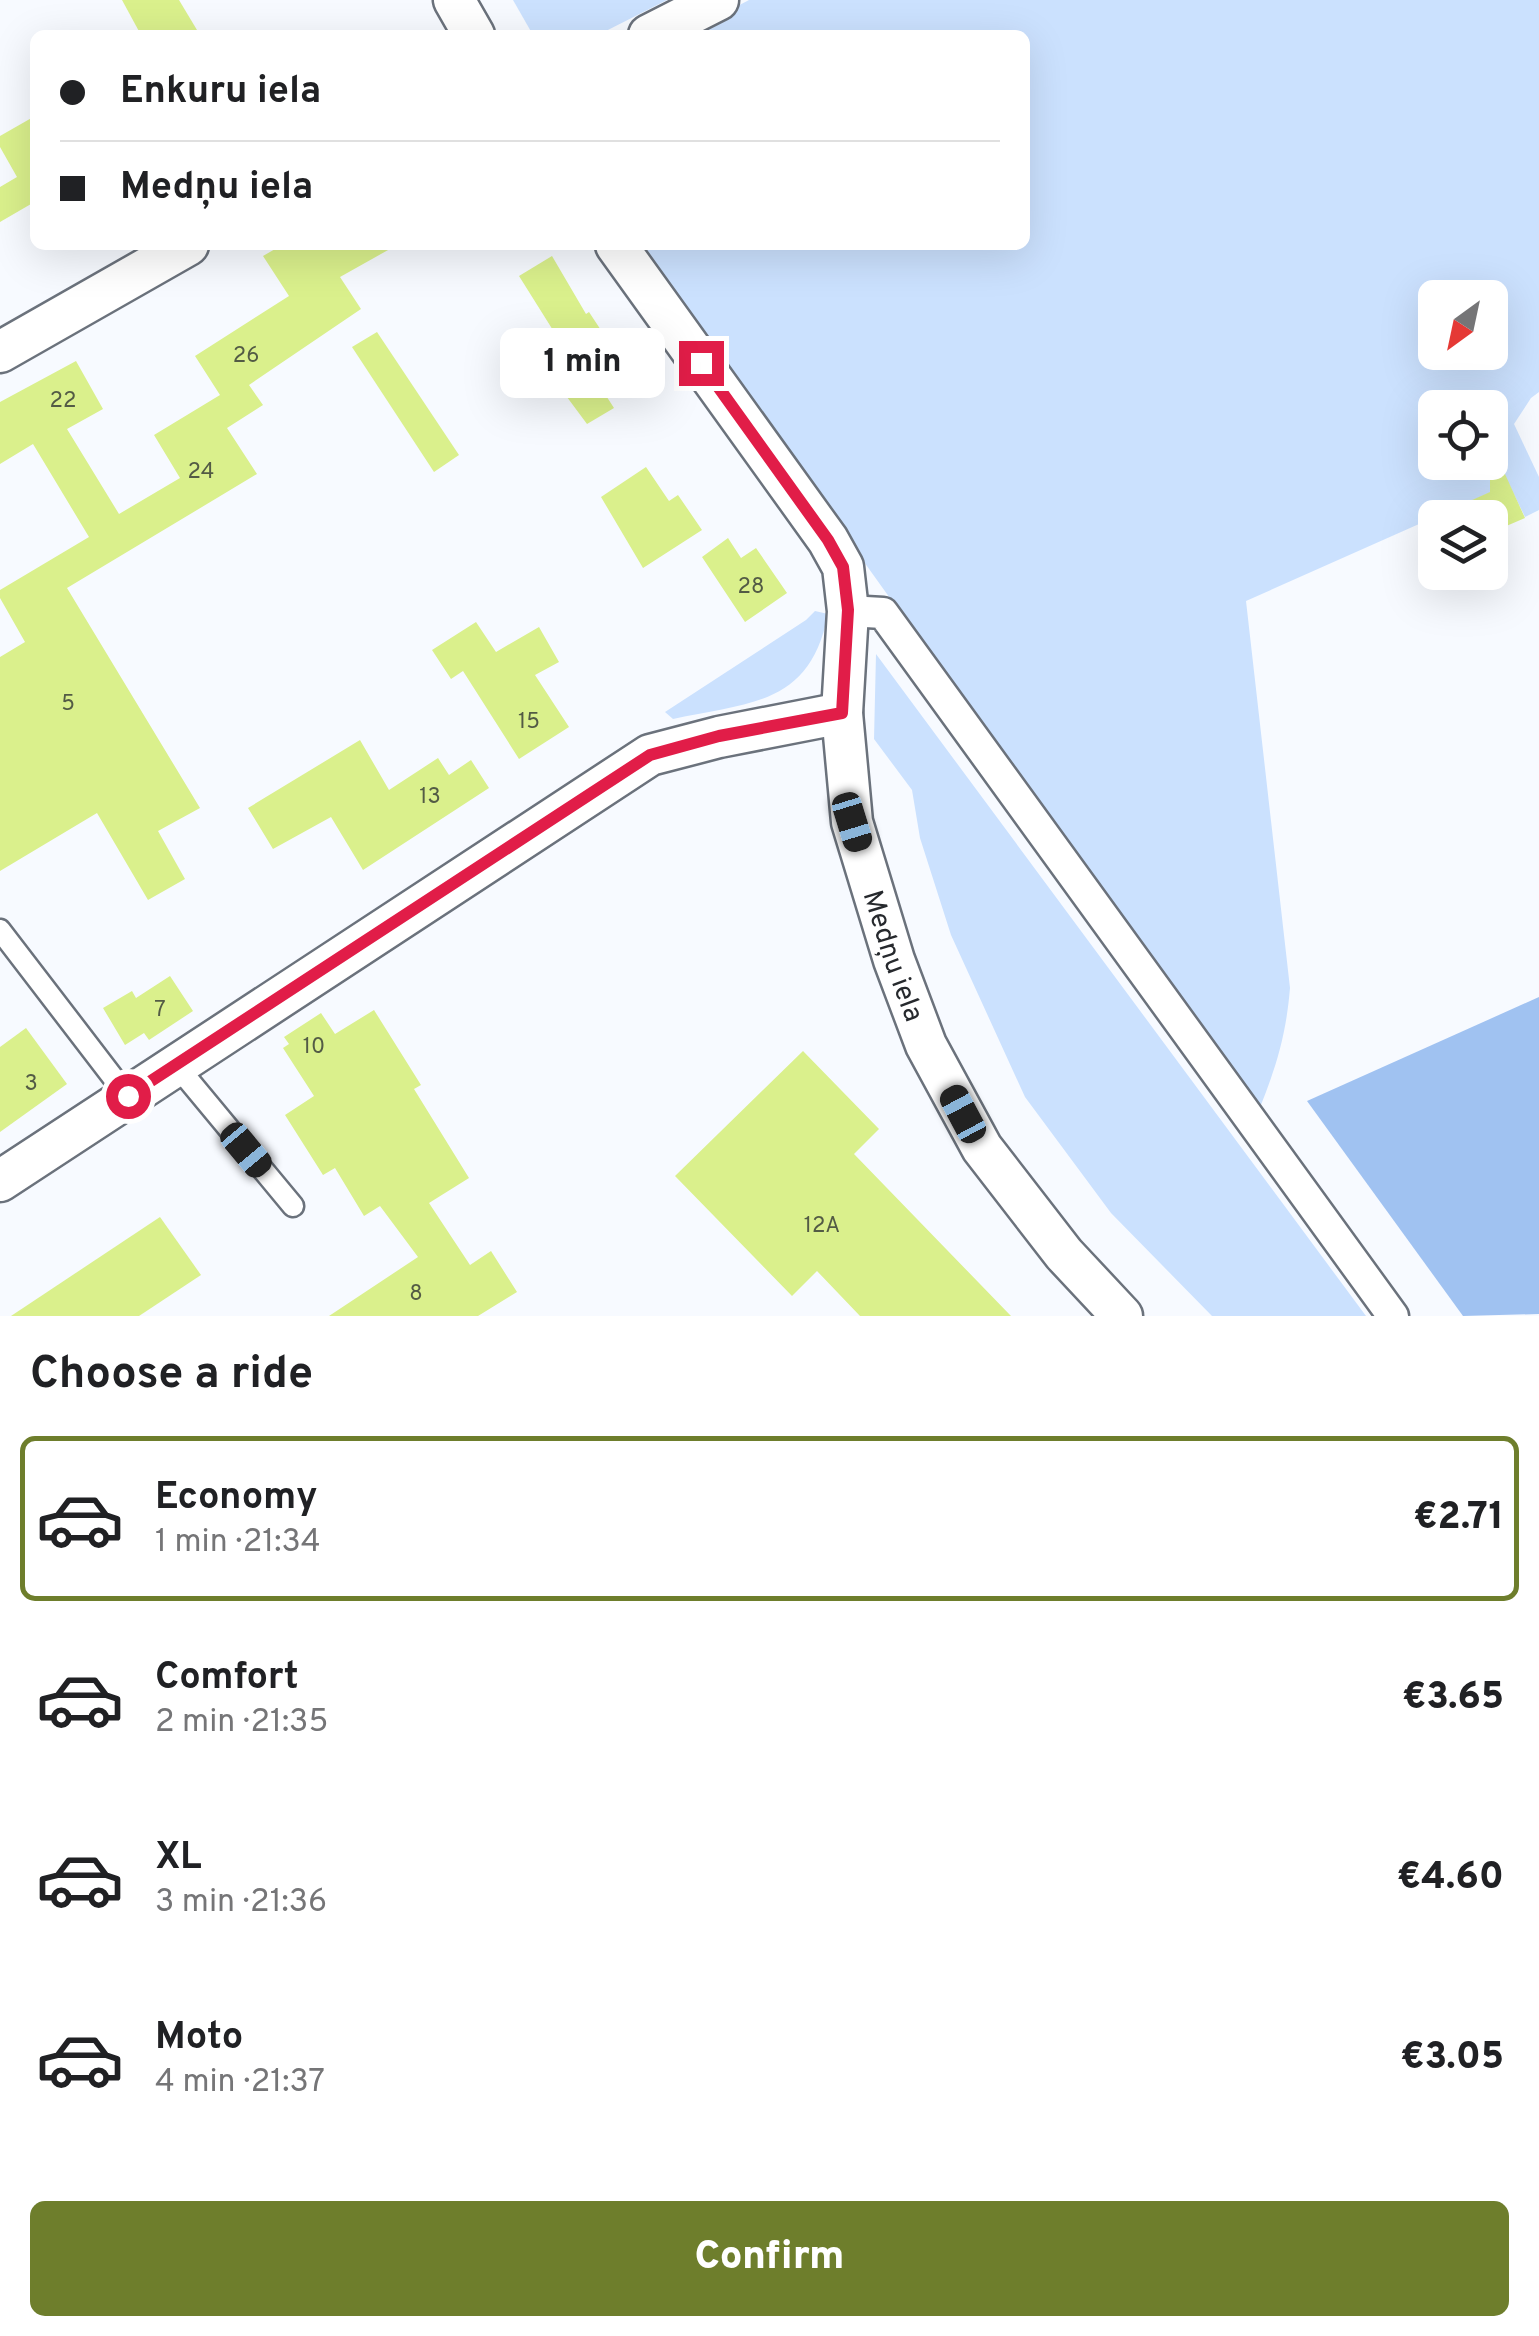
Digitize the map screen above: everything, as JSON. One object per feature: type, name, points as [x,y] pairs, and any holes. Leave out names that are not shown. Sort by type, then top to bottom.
[{"type":"street","points":[[454,0],[471,30]]},
{"type":"street","points":[[659,30],[718,0]]},
{"type":"street","points":[[0,352],[179,250]]},
{"type":"street","name":"Medņu iela","points":[[620,250],[828,540],[843,567],[848,610],[842,713],[852,822],[894,960],[926,1045],[982,1148],[1064,1254],[1122,1316]]},
{"type":"street","points":[[848,610],[883,614],[1392,1316]]},
{"type":"street","points":[[0,1181],[650,755],[719,736],[842,713]]},
{"type":"lane","points":[[0,930],[128,1096]]},
{"type":"lane","points":[[176,1066],[293,1206]]},
{"type":"shaded area","points":[[513,0],[667,0],[608,30],[530,30]]},
{"type":"shaded area","points":[[749,0],[1539,0],[1539,392],[1514,424],[1539,477],[1539,510],[1525,517],[1509,484],[1473,500],[1418,500],[1418,524],[1246,601],[1290,988],[1286,1021],[1258,1112],[641,250],[1030,250],[1030,30],[692,30]]},
{"type":"shaded area","points":[[815,611],[828,614],[819,644],[807,667],[791,683],[751,703],[673,719],[665,712],[806,620]]},
{"type":"shaded area","points":[[876,654],[1366,1316],[1212,1316],[1111,1213],[1025,1097],[951,935],[920,838],[912,790],[874,739]]},
{"type":"shaded area","points":[[1539,997],[1539,1314],[1463,1316],[1307,1101]]},
{"type":"building","points":[[122,0],[179,0],[197,30],[138,30]]},
{"type":"building","points":[[30,119],[30,205],[0,222],[0,187],[17,177],[0,147],[0,136]]},
{"type":"building","points":[[273,250],[388,250],[340,277],[361,309],[249,385],[263,405],[227,428],[257,474],[67,588],[200,808],[158,831],[185,879],[148,900],[97,813],[0,871],[0,657],[25,642],[0,598],[0,590],[89,537],[33,444],[0,464],[0,402],[76,361],[103,409],[67,429],[119,514],[180,478],[154,435],[220,395],[195,356],[289,296],[263,256]]},
{"type":"building","points":[[552,256],[586,314],[589,312],[618,356],[592,374],[614,408],[587,424],[538,358],[552,349],[546,341],[556,335],[519,276]]},
{"type":"building","points":[[377,332],[459,455],[434,472],[352,347]]},
{"type":"building","points":[[646,467],[669,501],[678,495],[702,530],[643,568],[601,497]]},
{"type":"building","points":[[1490,480],[1508,480],[1525,518],[1508,525],[1508,500],[1472,500],[1490,492]]},
{"type":"building","points":[[728,538],[741,558],[756,548],[787,593],[745,622],[702,557]]},
{"type":"building","points":[[476,622],[496,652],[539,627],[559,662],[535,675],[569,727],[519,759],[463,671],[451,679],[432,650]]},
{"type":"building","points":[[360,740],[389,790],[438,758],[449,775],[471,760],[489,788],[363,870],[331,817],[273,849],[248,808]]},
{"type":"building","points":[[170,976],[193,1011],[149,1040],[144,1033],[125,1045],[103,1008],[132,991],[136,998]]},
{"type":"building","points":[[374,1010],[421,1085],[414,1089],[469,1178],[429,1203],[470,1265],[491,1251],[517,1292],[478,1316],[329,1316],[418,1257],[380,1206],[364,1216],[335,1168],[323,1175],[285,1115],[314,1096],[283,1048],[289,1044],[284,1037],[321,1013],[335,1034]]},
{"type":"building","points":[[26,1028],[67,1084],[0,1132],[0,1047]]},
{"type":"building","points":[[803,1051],[879,1129],[854,1154],[1011,1316],[860,1316],[817,1271],[792,1296],[675,1176]]},
{"type":"building","points":[[160,1217],[201,1275],[139,1316],[11,1316]]},
{"type":"route","points":[[128,1096],[650,755],[719,736],[842,713],[848,610],[843,567],[828,540],[701,363]]}]
